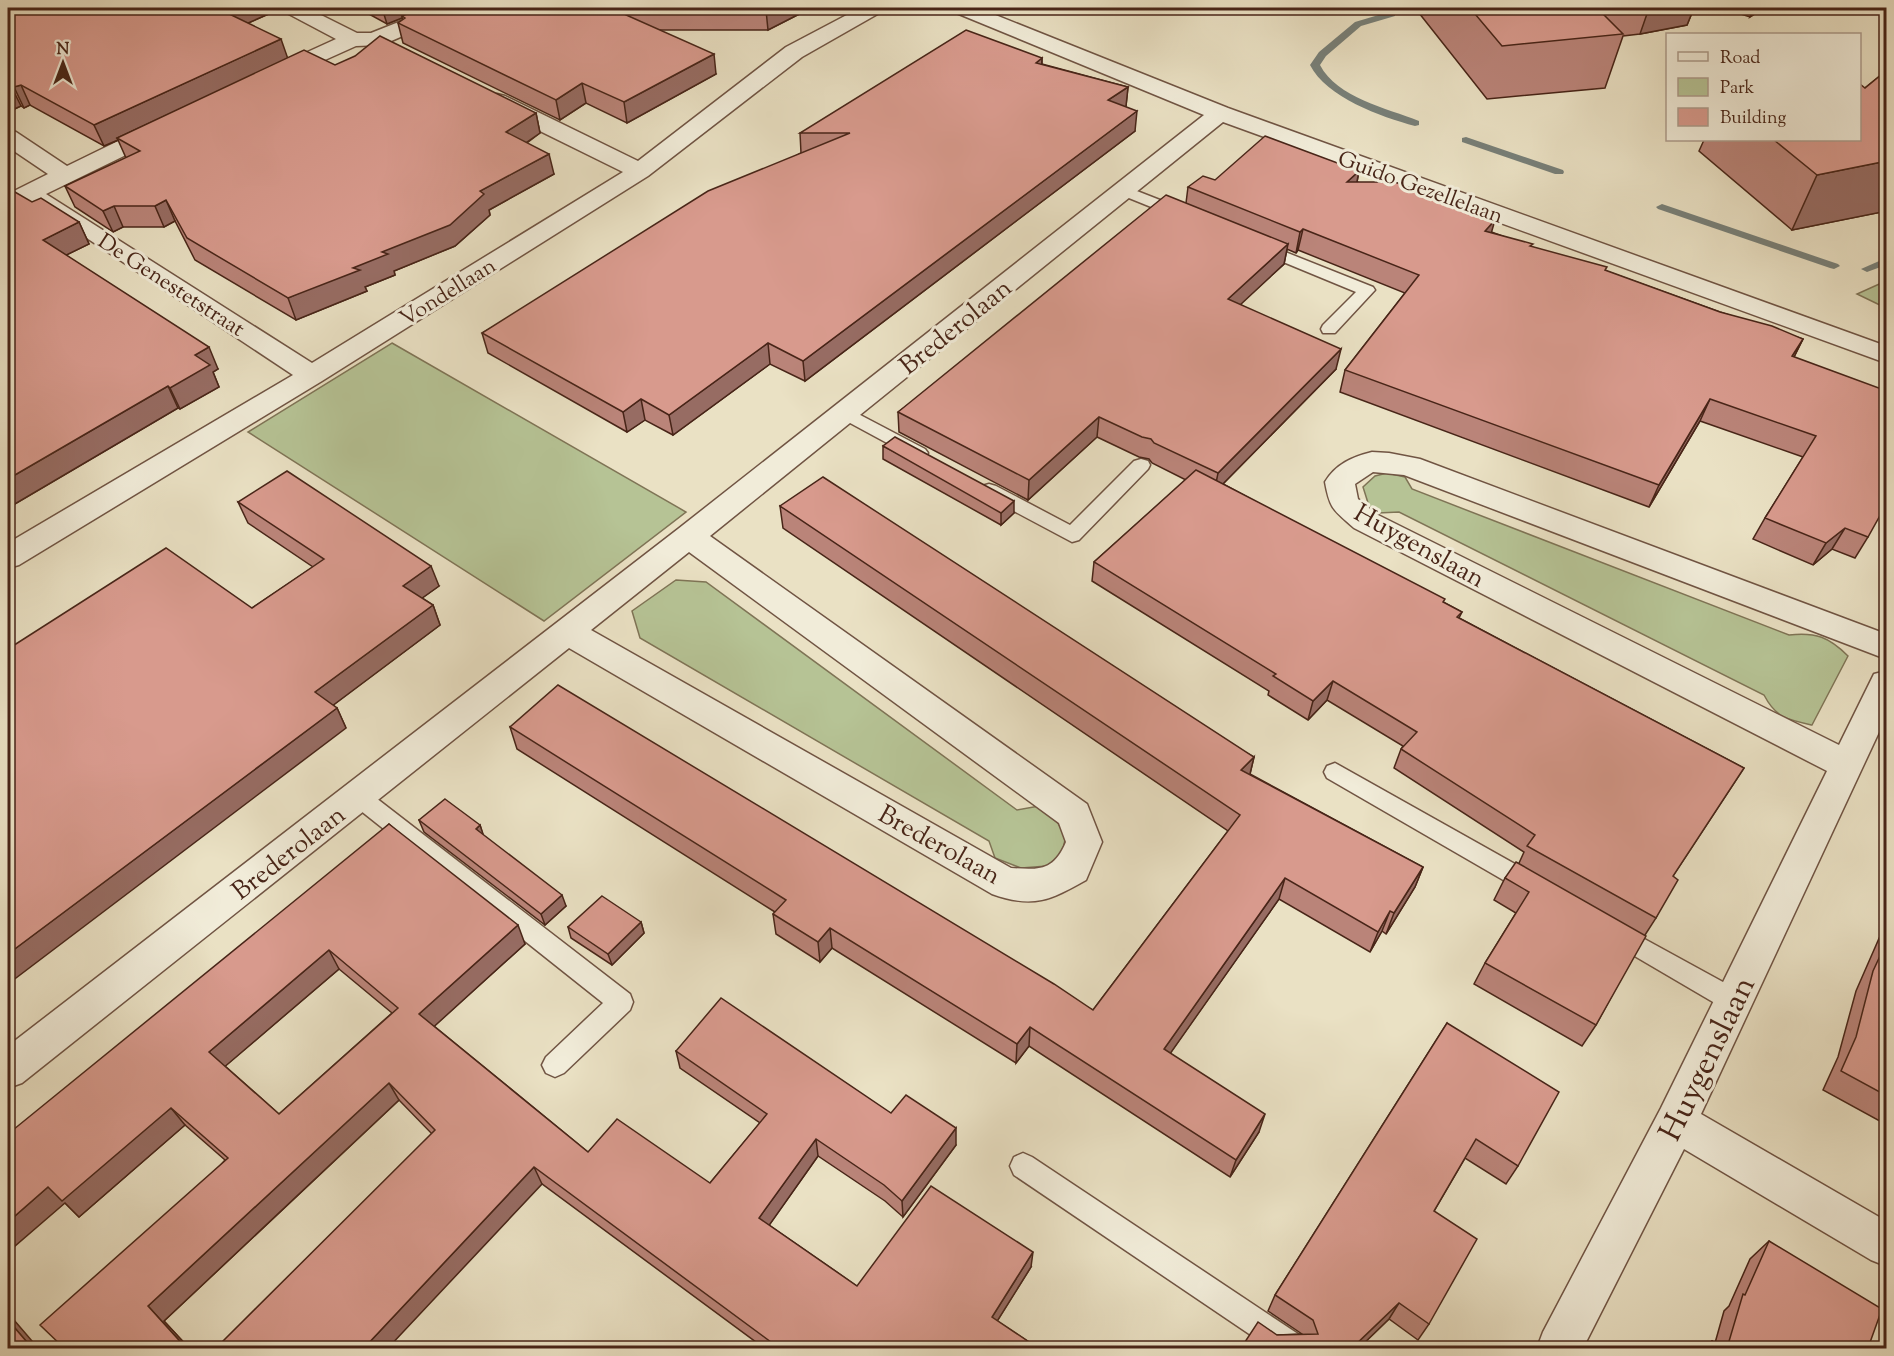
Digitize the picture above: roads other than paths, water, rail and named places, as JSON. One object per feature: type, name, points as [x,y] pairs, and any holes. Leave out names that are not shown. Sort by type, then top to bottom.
[{"type":"street","points":[[292,8],[395,51]]},
{"type":"street","points":[[257,84],[363,39],[451,8]]},
{"type":"street","name":"Vondellaan","points":[[8,557],[312,375],[640,171],[794,52],[874,8]]},
{"type":"street","name":"Guido Gezellelaan","points":[[961,8],[1220,113],[1887,355]]},
{"type":"street","points":[[480,93],[640,171]]},
{"type":"street","name":"Brederolaan","points":[[8,1070],[568,632],[1220,113]]},
{"type":"street","points":[[8,203],[182,119]]},
{"type":"street","points":[[8,137],[65,175]]},
{"type":"street","name":"De Genestetstraat","points":[[31,192],[312,375]]},
{"type":"street","name":"Huygenslaan","points":[[1847,765],[1365,521],[1344,503],[1340,482],[1354,467],[1380,460],[1410,466],[1887,647]]},
{"type":"street","name":"Brederolaan","points":[[568,632],[1005,882],[1042,886],[1073,869],[1084,842],[1074,814],[689,536]]},
{"type":"street","name":"Huygenslaan","points":[[1559,1348],[1676,1122],[1887,683]]},
{"type":"street","points":[[1676,1122],[1887,1245]]},
{"type":"lane","points":[[1124,191],[1201,222]]},
{"type":"lane","points":[[1245,240],[1367,290],[1329,330]]},
{"type":"lane","points":[[845,413],[938,463]]},
{"type":"lane","points":[[969,480],[1072,535],[1141,465]]},
{"type":"lane","points":[[1335,772],[1550,896]]},
{"type":"lane","points":[[358,797],[621,1002],[555,1065]]},
{"type":"lane","points":[[1601,925],[1734,1001]]},
{"type":"lane","points":[[1023,1166],[1294,1348]]},
{"type":"waterway","points":[[1392,14],[1358,24],[1322,54],[1315,65],[1320,75],[1343,93],[1415,123]]},
{"type":"waterway","points":[[1466,140],[1559,172]]},
{"type":"waterway","points":[[1662,207],[1834,266]]},
{"type":"waterway","points":[[1867,269],[1886,261]]}]
